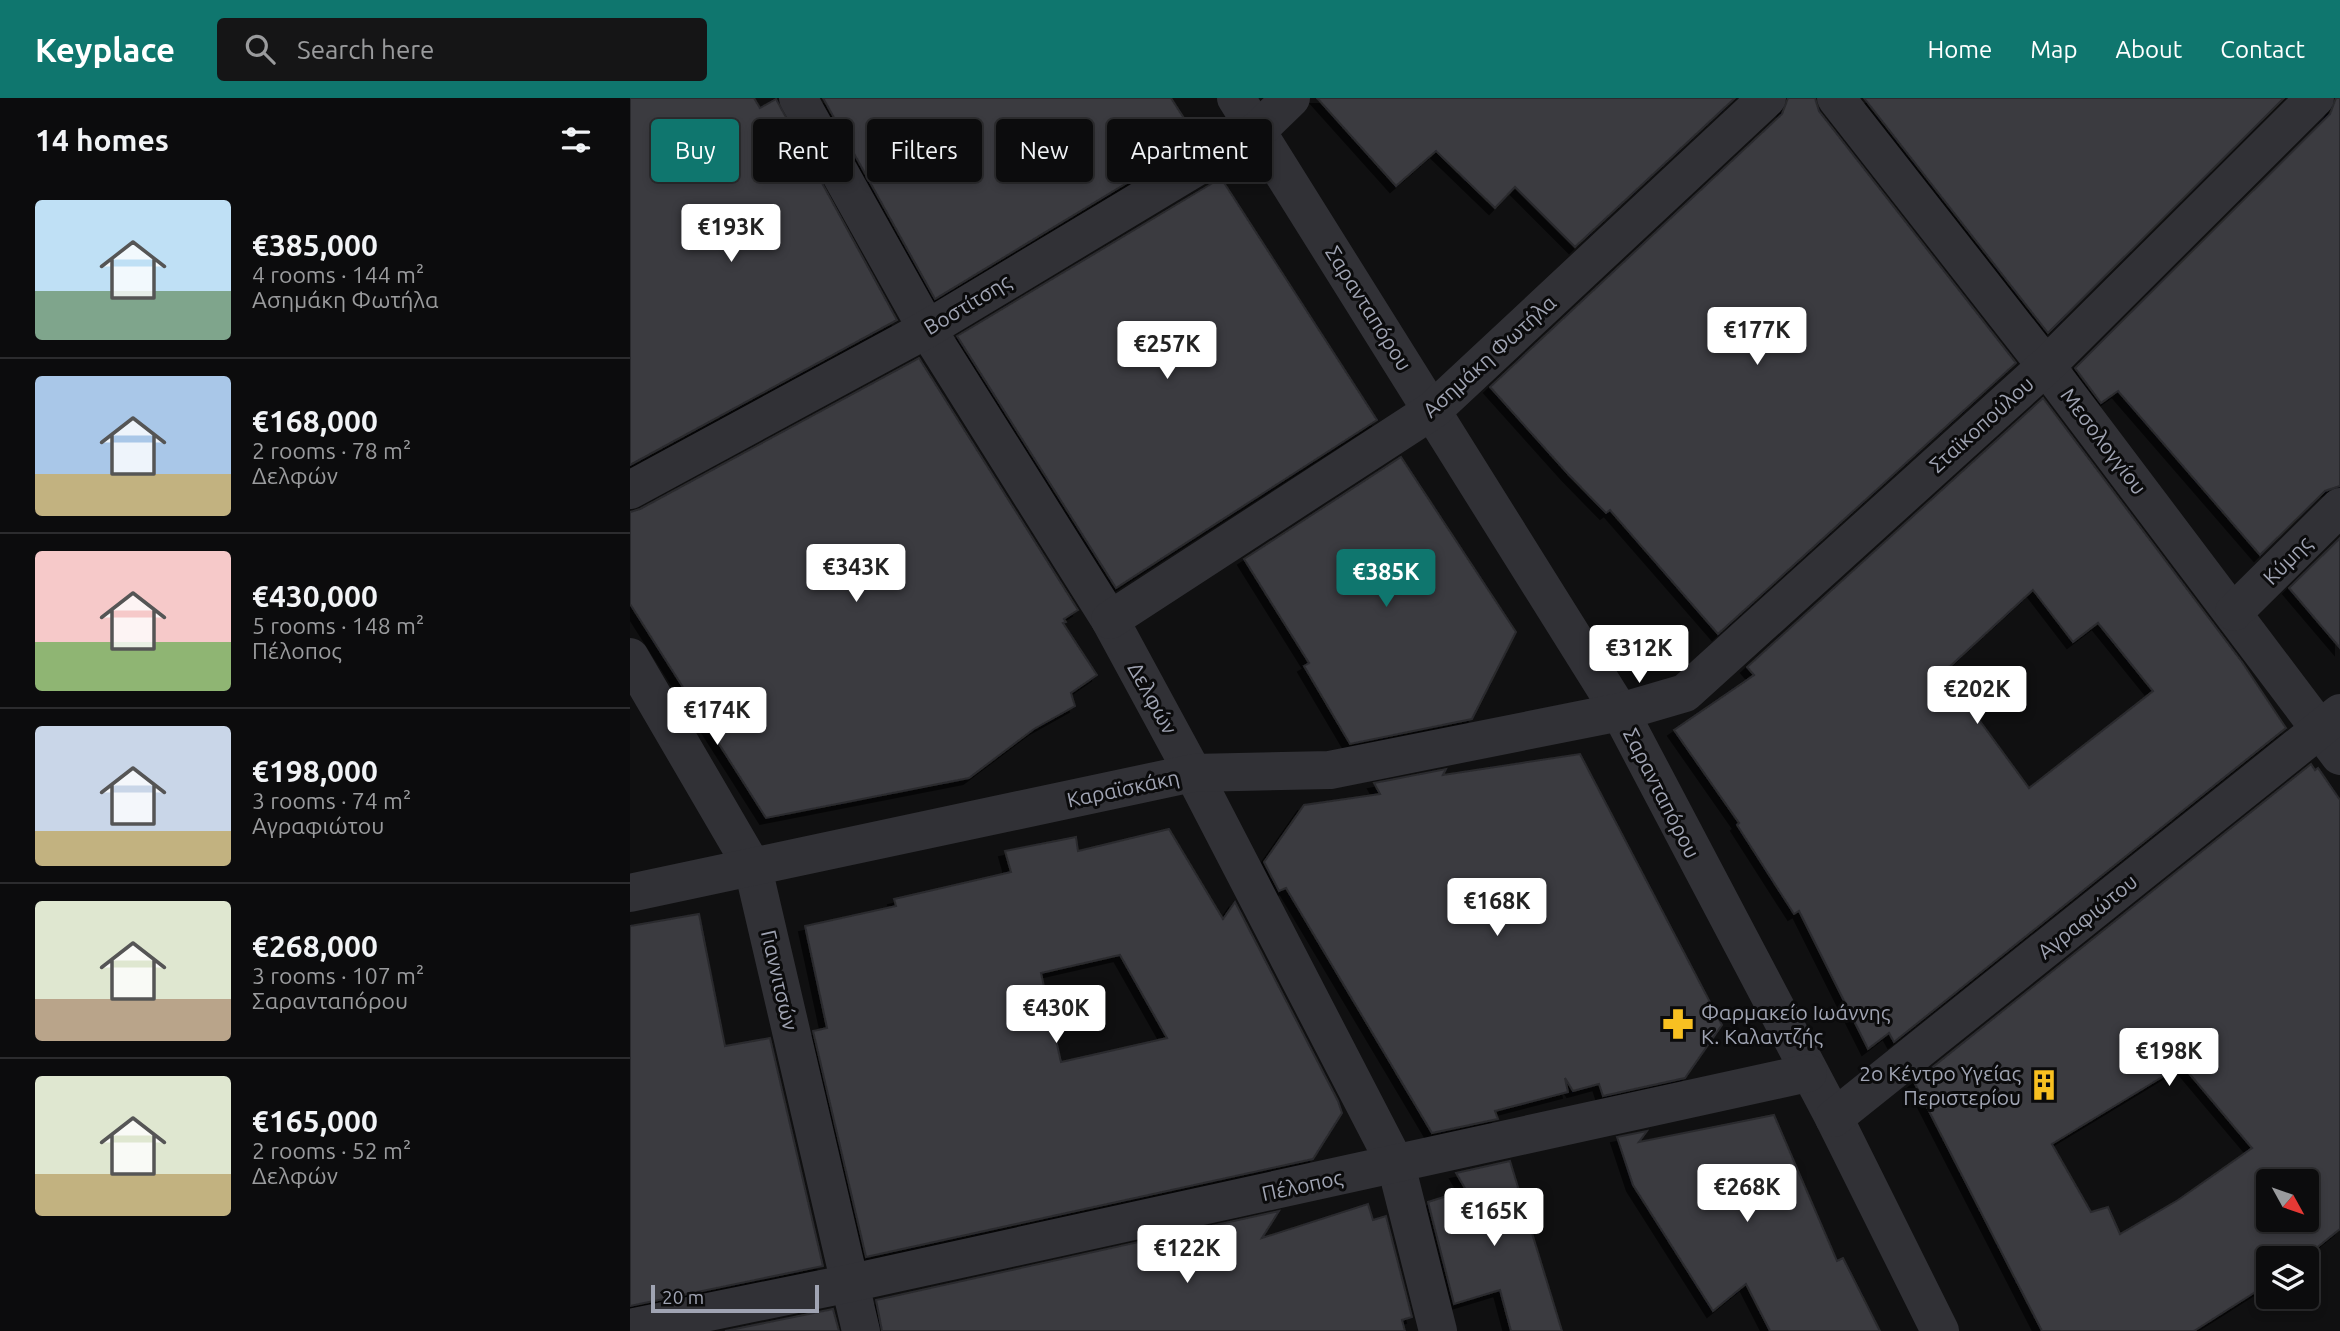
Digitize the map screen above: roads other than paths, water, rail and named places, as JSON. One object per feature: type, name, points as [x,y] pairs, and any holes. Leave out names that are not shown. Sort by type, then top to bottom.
[{"type":"street","name":"Δελφών","points":[[798,98],[928,329],[1110,620],[1194,773],[1396,1165],[1438,1331]]},
{"type":"street","name":"Σαρανταπόρου","points":[[1236,98],[1250,119]]},
{"type":"street","name":"Βοστίτσης","points":[[1269,119],[1291,98]]},
{"type":"street","name":"Ασημάκη Φωτήλα","points":[[1110,620],[1433,410],[1767,98]]},
{"type":"street","name":"Μεσολογγίου","points":[[1836,98],[2234,612],[2333,733]]},
{"type":"street","name":"Σταϊκοπούλου","points":[[1620,712],[1685,693],[2046,366],[2315,98]]},
{"type":"street","name":"Σαρανταπόρου","points":[[1272,152],[1620,712],[1834,1118],[1940,1331]]},
{"type":"street","name":"Βοστίτσης","points":[[630,491],[928,329],[1172,182]]},
{"type":"street","name":"Κύμης","points":[[2234,612],[2340,507]]},
{"type":"street","name":"Γιαννιτσών","points":[[630,657],[753,868],[860,1331]]},
{"type":"street","name":"Καραϊσκάκη","points":[[630,893],[1194,773],[1330,769],[1620,712]]},
{"type":"street","name":"Αγραφιώτου","points":[[1834,1118],[2333,733]]},
{"type":"street","name":"Πέλοπος","points":[[630,1328],[851,1283],[1808,1073]]},
{"type":"place","name":"Φαρμακείο Ιωάννης Κ. Καλαντζής","points":[[1678,1024]]},
{"type":"place","name":"2ο Κέντρο Υγείας Περιστερίου","points":[[2044,1085]]}]
